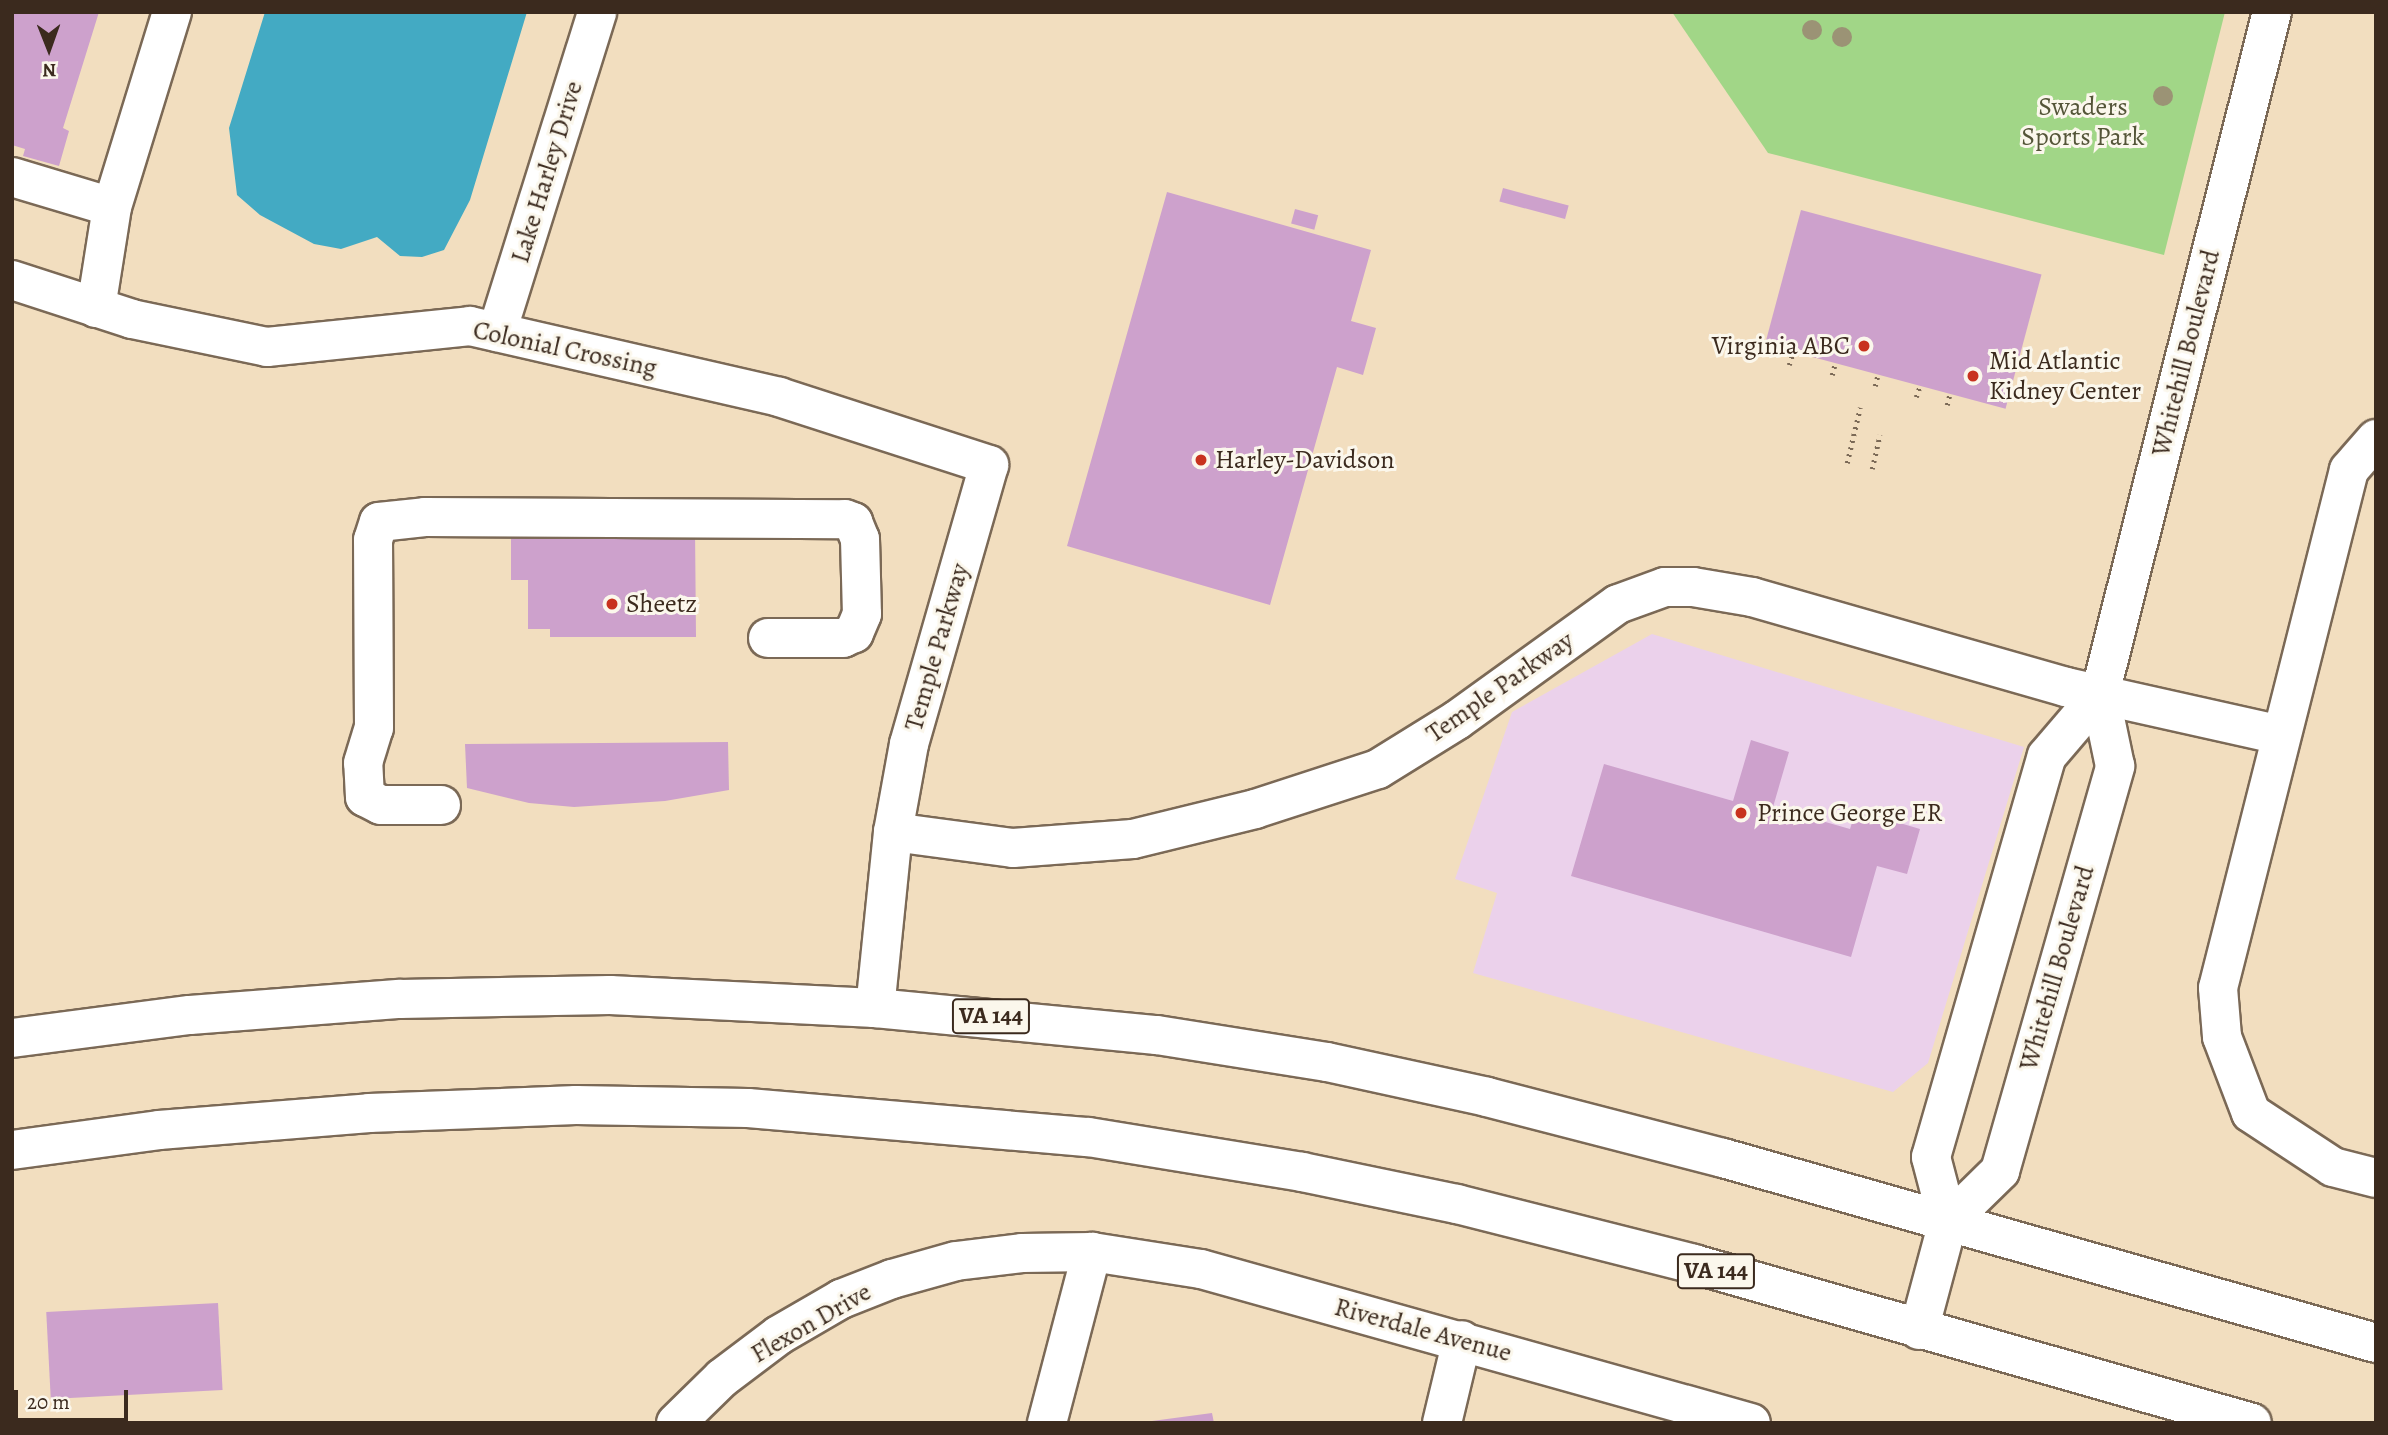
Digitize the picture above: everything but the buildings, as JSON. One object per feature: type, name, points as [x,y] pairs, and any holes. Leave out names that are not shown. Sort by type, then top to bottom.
[{"type":"street","points":[[96,308],[112,207],[172,12]]},
{"type":"street","name":"Lake Harley Drive","points":[[497,332],[597,12]]},
{"type":"street","name":"Whitehill Boulevard","points":[[1948,1222],[2000,1171],[2115,766],[2100,694],[2272,12]]},
{"type":"street","points":[[12,177],[112,207]]},
{"type":"street","name":"Colonial Crossing","points":[[12,280],[96,308],[267,347],[470,326],[779,397],[989,465]]},
{"type":"street","points":[[2376,439],[2348,470],[2218,988],[2222,1037],[2251,1113],[2333,1167],[2376,1178]]},
{"type":"street","name":"Temple Parkway","points":[[875,1008],[893,832],[909,744],[989,465]]},
{"type":"street","points":[[441,805],[381,805],[365,797],[363,762],[374,728],[374,529],[386,519],[845,519],[853,522],[860,539],[862,614],[854,633],[842,638],[768,638]]},
{"type":"street","name":"Temple Parkway","points":[[893,832],[1013,848],[1133,839],[1255,809],[1378,769],[1457,720],[1618,604],[1665,587],[1693,587],[1752,597],[2100,694],[2281,735]]},
{"type":"street","name":"Whitehill Boulevard","points":[[1919,1330],[1948,1222],[1931,1157],[1948,1097],[2047,756],[2100,694]]},
{"type":"street","name":"VA 144","points":[[12,1038],[190,1016],[400,999],[610,995],[875,1008],[1157,1035],[1327,1062],[1487,1097],[1948,1222],[2376,1343]]},
{"type":"street","name":"VA 144","points":[[12,1150],[159,1130],[369,1113],[576,1105],[748,1108],[953,1123],[1089,1137],[1235,1161],[1457,1203],[1694,1264],[2252,1423]]},
{"type":"street","points":[[1048,1423],[1092,1252]]},
{"type":"street","name":"Riverdale Avenue","points":[[1092,1252],[1201,1269],[1751,1423]]},
{"type":"street","name":"Flexon Drive","points":[[676,1423],[741,1364],[841,1299],[956,1261],[1022,1253],[1092,1252]]},
{"type":"street","points":[[1442,1423],[1462,1340]]},
{"type":"path","points":[[1789,365],[1793,353]]},
{"type":"path","points":[[1832,375],[1835,364]]},
{"type":"path","points":[[1875,386],[1878,374]]},
{"type":"path","points":[[1916,397],[1920,386]]},
{"type":"path","points":[[1947,405],[1950,393]]},
{"type":"path","points":[[1847,463],[1860,408]]},
{"type":"path","points":[[1872,469],[1880,435]]},
{"type":"shaded area","name":"Prince George ER","points":[[1652,634],[2024,747],[1928,1063],[1893,1092],[1473,973],[1497,893],[1455,879],[1512,712]]},
{"type":"green space","name":"Swaders Sports Park","points":[[1672,12],[2225,12],[2164,255],[1768,153]]},
{"type":"water","points":[[265,12],[527,12],[470,200],[444,250],[422,257],[400,256],[377,237],[341,249],[314,244],[260,215],[237,195],[229,128]]},
{"type":"place","name":"Virginia ABC","points":[[1864,346]]},
{"type":"place","name":"Mid Atlantic Kidney Center","points":[[1973,376]]},
{"type":"place","name":"Harley-Davidson","points":[[1201,460]]},
{"type":"place","name":"Sheetz","points":[[612,604]]},
{"type":"place","name":"Prince George ER","points":[[1741,813]]}]
